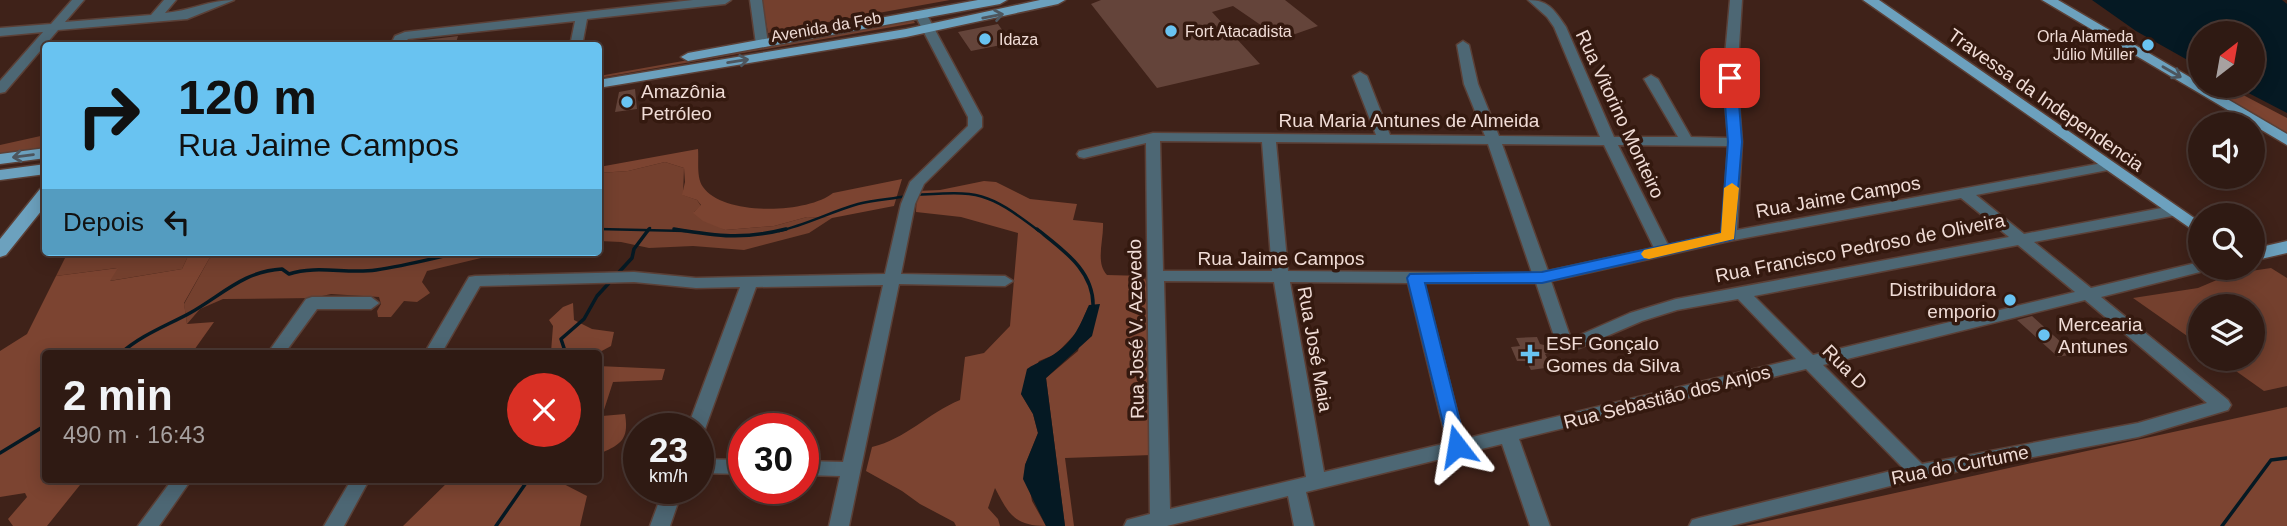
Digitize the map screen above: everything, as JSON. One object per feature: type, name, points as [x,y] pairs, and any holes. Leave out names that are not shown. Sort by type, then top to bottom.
[{"type":"main road","points":[[921,15],[931,8],[976,0]]},
{"type":"main road","name":"Avenida da Feb","points":[[602,72],[1000,0]]},
{"type":"main road","name":"Avenida da Feb","points":[[602,82],[927,29],[1058,0]]},
{"type":"main road","name":"Travessa da Independencia","points":[[1870,0],[2188,222]]},
{"type":"main road","points":[[2049,0],[2287,140]]},
{"type":"main road","points":[[0,159],[42,166]]},
{"type":"main road","points":[[0,175],[42,166]]},
{"type":"main road","points":[[0,251],[42,199]]},
{"type":"main road","points":[[2265,251],[2287,247]]},
{"type":"street","points":[[3,82],[78,0]]},
{"type":"street","points":[[155,18],[170,0]]},
{"type":"street","points":[[0,32],[187,15],[228,0]]},
{"type":"street","points":[[398,42],[405,36],[725,0]]},
{"type":"street","points":[[756,0],[762,44]]},
{"type":"street","name":"Rua Vitorino Monteiro","points":[[1534,0],[1551,14],[1559,27],[1608,139],[1663,251]]},
{"type":"street","points":[[1729,236],[1735,142],[1730,78],[1736,0]]},
{"type":"street","points":[[839,526],[911,196],[930,169],[969,136],[975,127],[975,117],[921,15]]},
{"type":"street","points":[[577,42],[582,16]]},
{"type":"street","points":[[1463,45],[1471,84],[1494,140],[1542,278]]},
{"type":"street","points":[[1360,76],[1384,138]]},
{"type":"street","points":[[1651,79],[1686,140]]},
{"type":"street","name":"Rua Maria Antunes de Almeida","points":[[1084,154],[1153,137],[1735,142]]},
{"type":"street","name":"Rua José V. Azevedo","points":[[1153,137],[1160,519]]},
{"type":"street","name":"Rua José Maia","points":[[1269,139],[1281,278],[1316,481]]},
{"type":"street","name":"Rua Jaime Campos","points":[[1157,276],[1542,278],[1729,236],[2108,166]]},
{"type":"street","points":[[1965,193],[2087,294]]},
{"type":"street","name":"Rua Francisco Pedroso de Oliveira","points":[[1542,278],[1563,339],[1576,345],[1636,317],[1741,292],[2172,211]]},
{"type":"street","name":"Rua Sebastião dos Anjos","points":[[1134,526],[2188,270]]},
{"type":"street","points":[[434,350],[475,281],[614,277],[696,283],[894,279],[1005,281]]},
{"type":"street","points":[[1415,278],[1457,446]]},
{"type":"street","points":[[702,413],[750,282]]},
{"type":"street","name":"Rua D","points":[[1741,292],[1918,472]]},
{"type":"street","name":"Rua do Curtume","points":[[1699,526],[1918,472],[2138,430],[2221,405],[2087,294]]},
{"type":"street","points":[[278,350],[312,303],[371,303]]},
{"type":"street","points":[[1509,436],[1540,526]]},
{"type":"street","points":[[819,468],[851,469]]},
{"type":"street","points":[[148,526],[180,483]]},
{"type":"street","points":[[334,526],[358,483]]},
{"type":"street","points":[[1295,487],[1304,526]]},
{"type":"street","points":[[660,526],[668,504]]},
{"type":"shaded area","points":[[762,0],[950,0],[768,33]]},
{"type":"shaded area","points":[[913,20],[915,23],[602,77]]},
{"type":"shaded area","points":[[2222,98],[2249,98],[2287,118],[2287,135],[2265,122],[2265,112],[2247,112]]},
{"type":"shaded area","points":[[42,136],[42,150],[0,156],[0,145]]},
{"type":"shaded area","points":[[698,149],[701,183],[713,196],[728,203],[766,209],[805,205],[833,193],[902,179],[894,206],[832,218],[807,217],[774,226],[725,230],[703,221],[693,213],[701,205],[697,200],[682,195],[684,168],[665,162],[628,171],[602,173],[602,166]]},
{"type":"shaded area","points":[[665,162],[684,168],[683,195],[697,200],[701,206],[694,212],[725,230],[774,226],[807,217],[832,218],[809,233],[744,250],[693,246],[649,248],[602,241],[602,173],[628,171]]},
{"type":"shaded area","points":[[984,181],[996,182],[1030,199],[1077,204],[1073,220],[1103,223],[1101,264],[1107,275],[1145,276],[1149,299],[1152,455],[1065,458],[1074,526],[1065,526],[1046,378],[1078,351],[1089,305],[1077,332],[1056,354],[1039,361],[1021,394],[1033,414],[1038,433],[1025,465],[1032,501],[1046,526],[1027,524],[1014,517],[995,488],[988,508],[998,519],[1000,526],[956,526],[954,522],[866,471],[872,447],[896,438],[960,400],[965,357],[984,353],[1010,326],[1018,233],[961,217],[916,212],[917,191],[940,190]]},
{"type":"shaded area","points":[[66,256],[188,256],[182,269],[109,281],[117,268],[56,276]]},
{"type":"shaded area","points":[[188,256],[213,256],[184,303],[187,324],[214,322],[194,350],[42,350],[42,483],[82,483],[47,526],[13,526],[8,519],[27,497],[25,493],[0,497],[0,351],[27,334],[56,276],[118,268],[110,281],[182,269]]},
{"type":"shaded area","points":[[213,256],[489,256],[427,271],[422,282],[430,293],[417,302],[404,301],[391,317],[378,317],[377,311],[381,304],[379,297],[331,294],[313,298],[223,299],[200,309],[187,324],[184,304]]},
{"type":"shaded area","points":[[2271,268],[2287,278],[2287,386],[2264,391],[2236,371],[2265,371],[2265,294],[2188,294],[2188,337],[2133,298],[2198,288],[2217,280],[2265,280],[2265,269]]},
{"type":"shaded area","points":[[573,303],[574,320],[592,329],[614,332],[611,346],[602,351],[551,350],[553,326],[549,320],[563,307]]},
{"type":"shaded area","points":[[602,366],[665,369],[662,380],[613,382],[602,416]]},
{"type":"shaded area","points":[[2287,407],[2287,526],[1745,526]]},
{"type":"shaded area","points":[[623,414],[623,438],[602,452],[602,416]]},
{"type":"shaded area","points":[[447,483],[562,483],[587,496],[580,526],[403,526]]},
{"type":"water","points":[[2092,0],[2282,0],[2287,4],[2287,113],[2258,98],[2265,98],[2265,21],[2188,21],[2188,60],[2136,31]]},
{"type":"water","points":[[1100,304],[1092,336],[1046,378],[1065,526],[1046,526],[1023,479],[1025,465],[1038,433],[1033,414],[1021,394],[1027,369],[1063,348],[1076,331],[1089,305]]},
{"type":"building","name":"Fort Atacadista","points":[[1101,0],[1285,0],[1318,26],[1281,39],[1233,6],[1212,12],[1260,64],[1157,88],[1091,4]]},
{"type":"building","name":"Idaza","points":[[998,24],[1011,43],[971,51],[958,32]]},
{"type":"building","points":[[458,36],[456,42],[417,41]]},
{"type":"building","name":"Amazônia Petróleo","points":[[635,89],[637,109],[615,112],[619,92]]},
{"type":"building","name":"Mercearia Antunes","points":[[2032,316],[2074,354],[2058,357],[2017,320]]},
{"type":"building","name":"ESF Gonçalo Gomes da Silva","points":[[1537,337],[1540,344],[1564,350],[1545,354],[1552,367],[1531,370],[1526,361],[1517,361],[1511,347],[1520,346],[1516,338]]},
{"type":"waterway","points":[[915,195],[954,193],[982,196],[1006,208],[1039,231]]},
{"type":"waterway","points":[[785,229],[858,204],[907,196]]},
{"type":"waterway","points":[[602,229],[648,230]]},
{"type":"waterway","points":[[674,229],[686,231]]},
{"type":"waterway","points":[[686,231],[730,236],[756,235],[785,229]]},
{"type":"waterway","points":[[779,231],[785,229]]},
{"type":"waterway","points":[[1037,229],[1076,262],[1089,283],[1093,308]]},
{"type":"waterway","points":[[565,350],[561,339],[584,319],[597,296],[632,258],[634,249],[648,230]]},
{"type":"waterway","points":[[649,230],[686,231]]},
{"type":"waterway","points":[[125,350],[256,274],[282,269],[289,274],[310,270],[376,270],[444,256]]},
{"type":"waterway","points":[[0,453],[42,427]]},
{"type":"waterway","points":[[2222,526],[2271,460],[2287,458]]},
{"type":"waterway","points":[[496,526],[526,483]]},
{"type":"slow traffic","points":[[1649,254],[1729,236],[1732,188]]},
{"type":"place","name":"Fort Atacadista","points":[[1171,31]]},
{"type":"place","name":"Idaza","points":[[985,39]]},
{"type":"place","name":"Orla Alameda Júlio Müller","points":[[2148,45]]},
{"type":"place","name":"Amazônia Petróleo","points":[[627,102]]},
{"type":"place","name":"Distribuidora emporio","points":[[2010,300]]},
{"type":"place","name":"Mercearia Antunes","points":[[2044,335]]},
{"type":"place","name":"ESF Gonçalo Gomes da Silva","points":[[1530,354]]},
{"type":"route","points":[[1457,446],[1415,278],[1542,278],[1729,236],[1735,142],[1730,78]]}]
